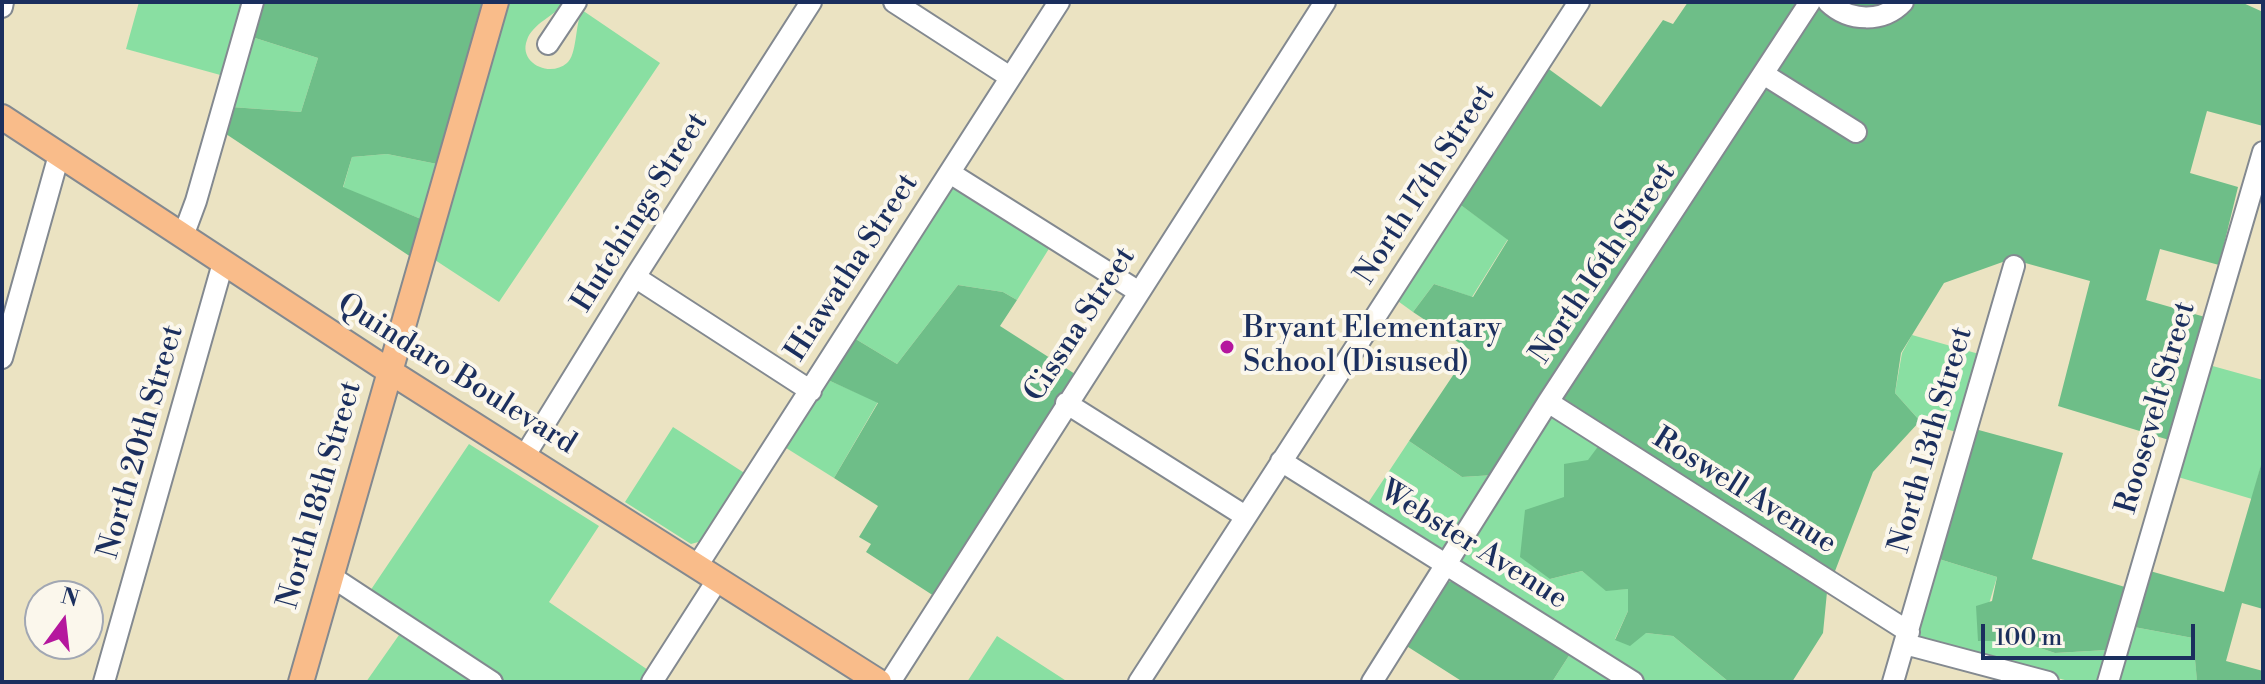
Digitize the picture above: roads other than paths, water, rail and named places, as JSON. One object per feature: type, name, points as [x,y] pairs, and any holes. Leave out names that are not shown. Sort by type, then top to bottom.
[{"type":"main road","name":"North 18th Street","points":[[301,682],[496,2]]},
{"type":"main road","name":"Quindaro Boulevard","points":[[2,117],[389,371],[879,682]]},
{"type":"street","points":[[183,236],[196,201],[253,2]]},
{"type":"street","points":[[548,44],[576,2]]},
{"type":"street","name":"Hutchings Street","points":[[524,457],[811,2]]},
{"type":"street","points":[[894,2],[1010,77]]},
{"type":"street","name":"Hiawatha Street","points":[[697,566],[1059,2]]},
{"type":"street","name":"Cissna Street","points":[[890,682],[1325,2]]},
{"type":"street","name":"North 17th Street","points":[[1139,682],[1579,2]]},
{"type":"street","name":"North 16th Street","points":[[1372,682],[1548,402],[1810,2]]},
{"type":"street","points":[[1828,2],[1833,7],[1866,18],[1891,13],[1903,2]]},
{"type":"street","points":[[1765,75],[1856,132]]},
{"type":"street","name":"Roosevelt Street","points":[[2108,682],[2263,152]]},
{"type":"street","points":[[2,358],[59,155]]},
{"type":"street","points":[[950,173],[1139,292]]},
{"type":"street","name":"North 20th Street","points":[[104,682],[223,263]]},
{"type":"street","name":"North 13th Street","points":[[1893,682],[2014,266]]},
{"type":"street","points":[[635,277],[811,391]]},
{"type":"street","name":"Roswell Avenue","points":[[1548,402],[1907,638],[2048,682]]},
{"type":"street","points":[[1066,403],[1245,516]]},
{"type":"street","name":"Webster Avenue","points":[[1281,461],[1633,682]]},
{"type":"street","points":[[332,577],[492,682]]},
{"type":"street","points":[[652,682],[718,579]]},
{"type":"place","name":"Bryant Elementary School (Disused)","points":[[1227,347]]}]
